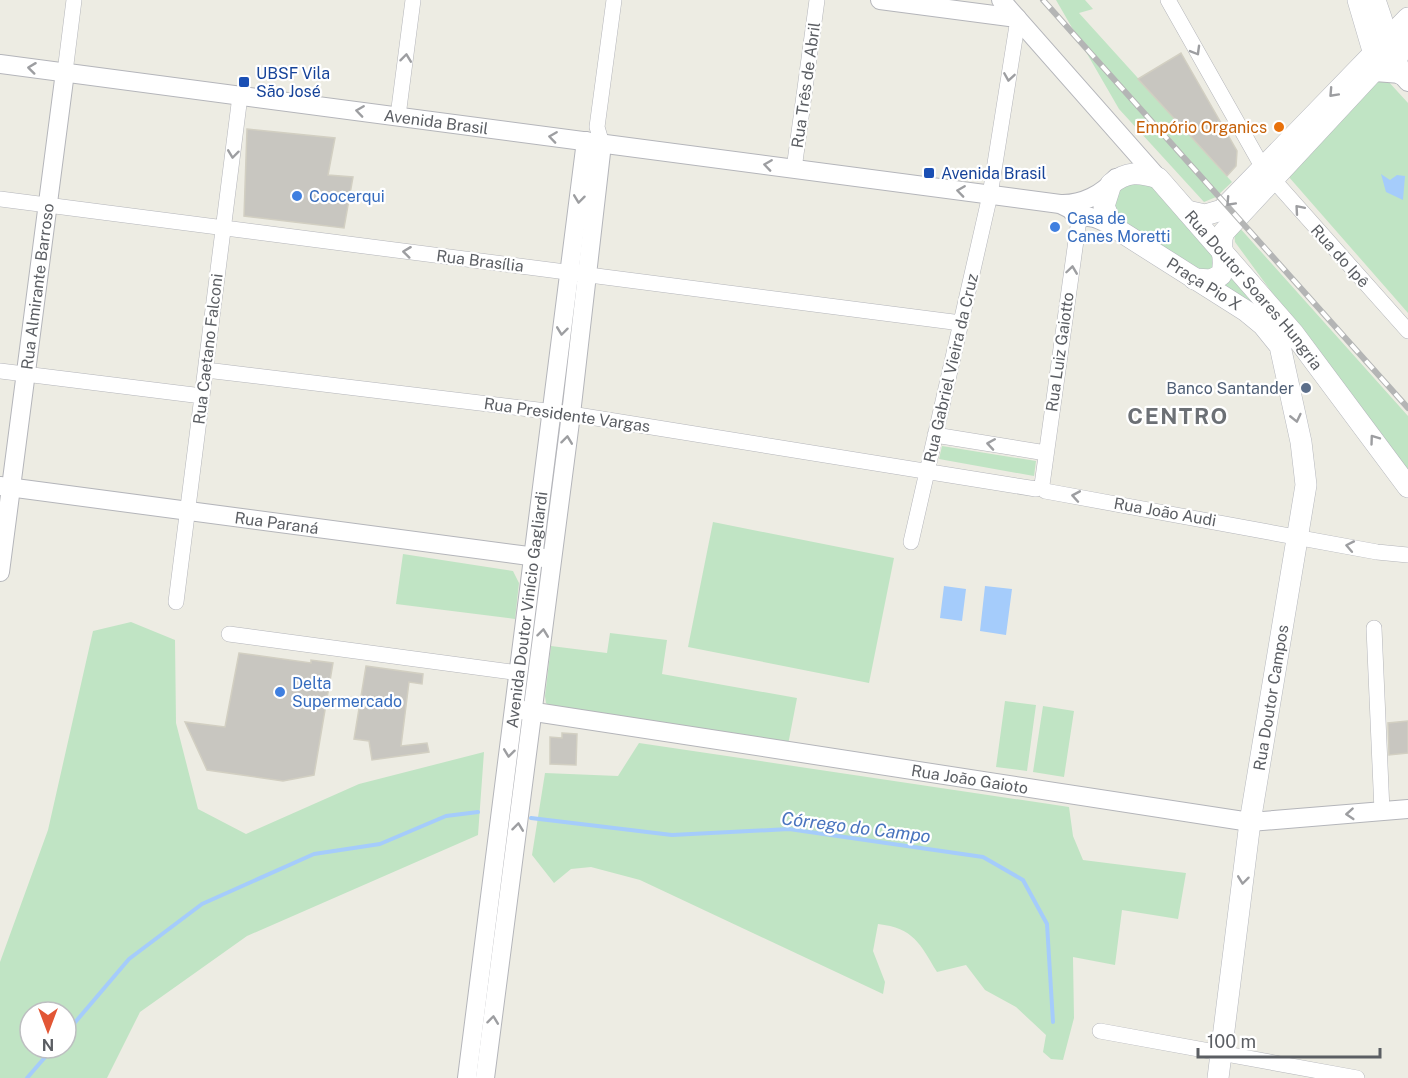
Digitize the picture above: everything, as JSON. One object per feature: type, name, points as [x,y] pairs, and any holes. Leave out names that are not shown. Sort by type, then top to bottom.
[{"type":"main road","points":[[1187,212],[1204,215],[1222,210],[1268,174],[1375,72],[1386,54],[1358,0]]},
{"type":"main road","points":[[1376,0],[1380,44]]},
{"type":"main road","points":[[1194,279],[1211,280],[1221,275],[1225,262],[1221,239],[1231,224],[1268,174],[1380,44],[1408,18]]},
{"type":"main road","points":[[1405,78],[1396,60],[1408,36]]},
{"type":"main road","points":[[1112,226],[1104,206],[1111,184],[1130,173],[1142,172],[1158,178]]},
{"type":"main road","name":"Rua Doutor Soares Hungria","points":[[1158,178],[1294,334],[1408,487]]},
{"type":"main road","points":[[1231,224],[1227,234],[1229,244],[1294,334]]},
{"type":"main road","name":"Praça Pio X","points":[[1112,226],[1246,311],[1263,325]]},
{"type":"main road","name":"Rua Doutor Campos","points":[[1218,1078],[1250,822],[1306,485],[1301,442],[1280,346],[1263,325]]},
{"type":"street","name":"Rua Almirante Barroso","points":[[0,572],[6,487],[26,374],[74,0]]},
{"type":"street","points":[[398,117],[413,0]]},
{"type":"street","points":[[595,137],[614,0]]},
{"type":"street","name":"Rua Três de Abril","points":[[794,169],[817,0]]},
{"type":"street","points":[[880,0],[1017,18]]},
{"type":"street","points":[[963,11],[982,0]]},
{"type":"street","name":"Rua Doutor Soares Hungria","points":[[1001,0],[1158,178]]},
{"type":"street","name":"Rua do Ipê","points":[[1167,0],[1268,174],[1408,331]]},
{"type":"street","name":"Rua Gabriel Vieira da Cruz","points":[[911,542],[990,195],[1017,18]]},
{"type":"street","name":"Avenida Brasil","points":[[0,64],[398,117],[595,137],[794,169],[1060,204]]},
{"type":"street","points":[[1375,72],[1405,78]]},
{"type":"street","name":"Rua Caetano Falconi","points":[[176,602],[240,96]]},
{"type":"street","name":"Avenida Doutor Vinício Gagliardi","points":[[485,1078],[492,959],[519,673],[552,412],[578,274],[595,137]]},
{"type":"street","points":[[1060,204],[1081,202],[1111,184],[1130,160],[1129,144]]},
{"type":"street","name":"Rua Brasília","points":[[0,199],[961,323]]},
{"type":"street","points":[[1060,204],[1070,209],[1079,219]]},
{"type":"street","name":"Praça Pio X","points":[[1079,219],[1084,216],[1094,218],[1112,226]]},
{"type":"street","name":"Rua Luiz Gaiotto","points":[[1041,485],[1079,219]]},
{"type":"street","name":"Avenida Doutor Vinício Gagliardi","points":[[467,1078],[492,959],[533,713],[571,414],[578,274]]},
{"type":"street","name":"Rua Presidente Vargas","points":[[206,370],[571,414],[927,471]]},
{"type":"street","points":[[0,371],[202,396]]},
{"type":"street","points":[[935,435],[1046,453]]},
{"type":"street","name":"Rua João Audi","points":[[927,471],[1036,489],[1041,485],[1045,491],[1377,552],[1408,555]]},
{"type":"street","name":"Rua Paraná","points":[[6,487],[552,559]]},
{"type":"street","points":[[1374,627],[1382,812]]},
{"type":"street","points":[[229,634],[526,674],[536,685]]},
{"type":"street","points":[[516,700],[525,712],[533,713]]},
{"type":"street","name":"Rua João Gaioto","points":[[533,713],[1250,822],[1408,809]]},
{"type":"street","points":[[1100,1031],[1357,1078]]},
{"type":"green space","points":[[1056,0],[1085,0],[1093,9],[1079,13],[1232,182],[1216,197],[1204,202],[1119,109]]},
{"type":"green space","points":[[1379,80],[1387,80],[1408,103],[1408,313],[1288,176]]},
{"type":"green space","points":[[1149,179],[1291,341],[1117,222],[1113,191],[1117,185]]},
{"type":"green space","points":[[1238,226],[1408,416],[1408,478],[1235,242],[1234,232]]},
{"type":"green space","points":[[942,446],[1036,461],[1034,476],[939,459]]},
{"type":"green space","points":[[713,522],[894,558],[869,683],[688,647]]},
{"type":"green space","points":[[403,554],[513,571],[519,583],[515,619],[396,604]]},
{"type":"green space","points":[[131,622],[175,640],[176,723],[198,809],[246,834],[359,784],[484,752],[478,835],[247,936],[140,1012],[107,1078],[0,1078],[0,962],[48,830],[93,631]]},
{"type":"green space","points":[[610,633],[667,640],[662,674],[797,698],[788,745],[551,708],[546,703],[545,696],[551,646],[607,653]]},
{"type":"green space","points":[[1005,701],[1036,705],[1027,771],[996,767]]},
{"type":"green space","points":[[1043,706],[1074,711],[1064,777],[1033,772]]},
{"type":"green space","points":[[639,743],[1069,807],[1073,836],[1083,860],[1186,873],[1178,919],[1122,910],[1115,965],[1073,957],[1074,1018],[1063,1060],[1051,1059],[1043,1052],[1046,1035],[1016,1007],[985,990],[966,965],[937,972],[915,939],[900,929],[878,924],[873,951],[885,982],[883,994],[640,880],[591,867],[571,869],[554,883],[532,855],[545,773],[618,776]]},
{"type":"water","points":[[1381,174],[1390,180],[1397,175],[1405,176],[1403,200],[1386,192]]},
{"type":"water","points":[[944,586],[966,589],[962,621],[940,618]]},
{"type":"water","points":[[985,586],[1012,589],[1006,635],[980,631]]},
{"type":"building","points":[[1181,53],[1237,151],[1236,166],[1227,176],[1138,79]]},
{"type":"building","name":"Coocerqui","points":[[247,129],[335,138],[328,175],[353,177],[344,228],[244,216]]},
{"type":"building","name":"Delta Supermercado","points":[[239,653],[311,663],[311,660],[333,663],[314,775],[283,781],[207,770],[185,722],[225,727]]},
{"type":"building","points":[[366,666],[423,674],[422,684],[409,682],[401,746],[427,743],[429,752],[372,760],[369,741],[354,739]]},
{"type":"building","points":[[1408,721],[1408,753],[1389,755],[1388,723]]},
{"type":"building","points":[[562,733],[577,734],[576,765],[550,764],[550,737],[562,738]]},
{"type":"waterway","name":"Córrego do Campo","points":[[78,1019],[129,959],[202,904],[314,854],[380,844],[446,816],[478,812]]},
{"type":"waterway","name":"Córrego do Campo","points":[[531,818],[672,835],[789,829],[983,857],[1023,880],[1047,924],[1053,1022]]},
{"type":"waterway","name":"Córrego do Campo","points":[[27,1078],[43,1060]]},
{"type":"railway","points":[[1043,0],[1408,408]]},
{"type":"place","name":"UBSF Vila São José","points":[[244,82]]},
{"type":"place","name":"Empório Organics","points":[[1279,127]]},
{"type":"place","name":"Avenida Brasil","points":[[929,173]]},
{"type":"place","name":"Coocerqui","points":[[297,196]]},
{"type":"place","name":"Casa de Canes Moretti","points":[[1055,227]]},
{"type":"place","name":"Banco Santander","points":[[1306,388]]},
{"type":"place","name":"Delta Supermercado","points":[[280,692]]},
{"type":"district","name":"CENTRO","points":[[1178,416]]}]
